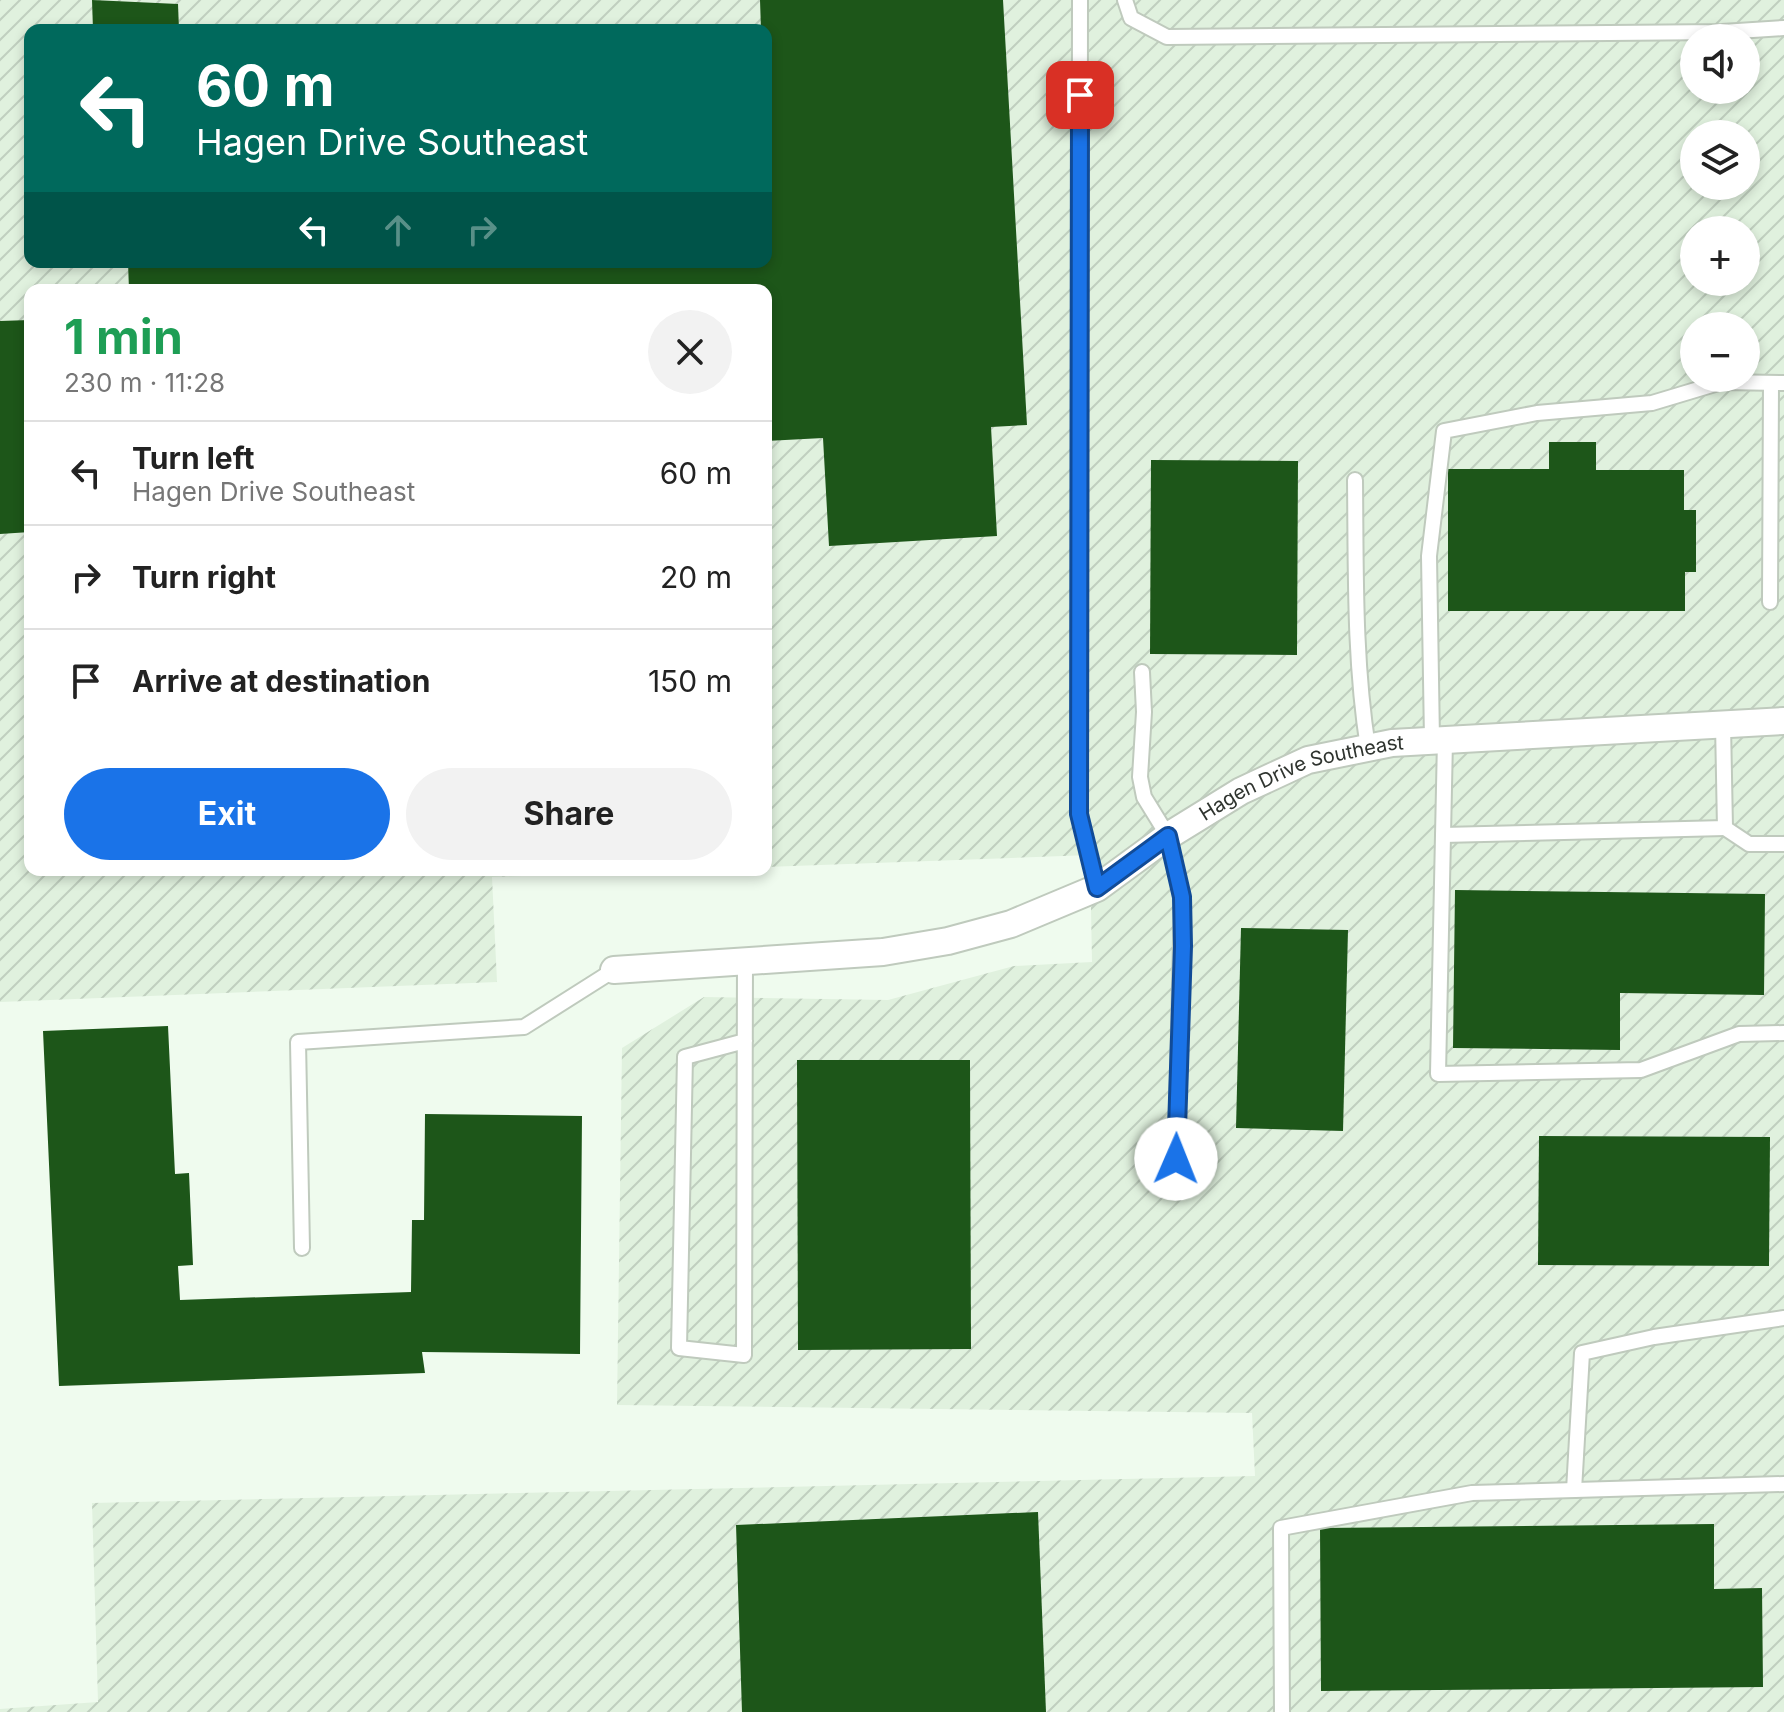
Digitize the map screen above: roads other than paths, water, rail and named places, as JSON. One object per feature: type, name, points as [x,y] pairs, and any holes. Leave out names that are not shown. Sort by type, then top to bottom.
[{"type":"street","name":"Hagen Drive Southeast","points":[[614,970],[883,952],[948,941],[1011,924],[1097,888],[1168,836],[1241,791],[1308,760],[1368,748],[1439,740],[1784,721]]},
{"type":"lane","points":[[1080,0],[1079,814],[1097,888]]},
{"type":"lane","points":[[1125,0],[1131,18],[1167,37],[1722,32],[1784,28]]},
{"type":"lane","points":[[1770,602],[1778,383],[1722,382],[1652,403],[1537,413],[1444,431],[1429,556],[1443,835],[1438,1074],[1641,1070],[1739,1034],[1784,1033]]},
{"type":"lane","points":[[1355,480],[1356,635],[1359,691],[1368,748]]},
{"type":"lane","points":[[1142,672],[1144,712],[1140,777],[1144,797],[1168,836],[1182,897],[1176,1159]]},
{"type":"lane","points":[[1723,724],[1725,828]]},
{"type":"lane","points":[[1443,835],[1725,828],[1749,844],[1784,844]]},
{"type":"lane","points":[[745,959],[745,1041],[745,1070],[744,1355],[679,1348],[685,1057],[745,1041]]},
{"type":"lane","points":[[302,1248],[298,1042],[524,1027],[614,970]]},
{"type":"lane","points":[[1574,1490],[1582,1353],[1654,1337],[1784,1318]]},
{"type":"lane","points":[[1282,1712],[1281,1528],[1472,1493],[1784,1484]]}]
